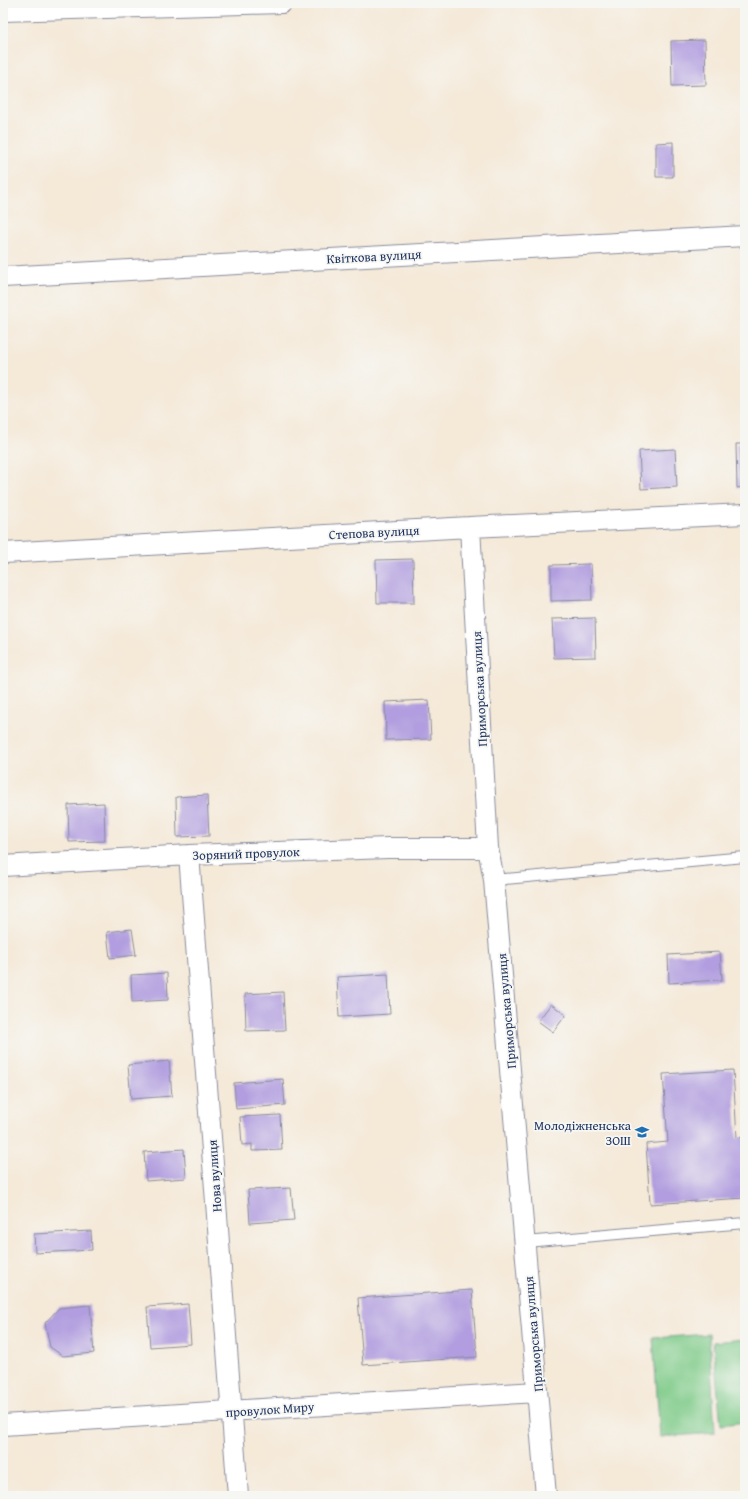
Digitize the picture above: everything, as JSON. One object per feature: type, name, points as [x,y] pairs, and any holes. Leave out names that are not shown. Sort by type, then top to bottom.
[{"type":"street","points":[[3,11],[282,3]]},
{"type":"street","name":"Квіткова вулиця","points":[[3,277],[745,236]]},
{"type":"street","name":"Степова вулиця","points":[[3,552],[745,514]]},
{"type":"street","name":"Приморська вулиця","points":[[470,527],[488,848],[494,880],[546,1496]]},
{"type":"street","name":"Зоряний провулок","points":[[3,866],[189,855],[388,848],[488,848]]},
{"type":"street","name":"Нова вулиця","points":[[189,855],[238,1496]]},
{"type":"street","name":"провулок Миру","points":[[3,1424],[537,1392]]},
{"type":"lane","points":[[494,880],[745,857]]},
{"type":"lane","points":[[525,1242],[745,1223]]},
{"type":"green space","points":[[709,1334],[715,1433],[660,1437],[653,1338]]},
{"type":"green space","points":[[745,1339],[745,1422],[721,1425],[713,1342]]},
{"type":"building","points":[[705,40],[706,85],[672,86],[671,41]]},
{"type":"building","points":[[673,142],[673,177],[656,177],[656,143]]},
{"type":"building","points":[[736,444],[745,444],[745,487],[737,488]]},
{"type":"building","points":[[675,449],[677,487],[641,489],[639,451]]},
{"type":"building","points":[[413,559],[414,603],[377,603],[376,560]]},
{"type":"building","points":[[591,564],[592,600],[551,601],[551,565]]},
{"type":"building","points":[[595,618],[596,657],[554,658],[552,619]]},
{"type":"building","points":[[429,700],[431,739],[386,740],[385,702]]},
{"type":"building","points":[[207,795],[209,836],[177,837],[176,797]]},
{"type":"building","points":[[104,803],[105,841],[69,842],[68,805]]},
{"type":"building","points":[[132,929],[136,955],[110,958],[107,932]]},
{"type":"building","points":[[720,952],[722,980],[669,983],[668,955]]},
{"type":"building","points":[[167,973],[168,1000],[132,1002],[131,975]]},
{"type":"building","points":[[388,974],[390,1014],[339,1017],[337,977]]},
{"type":"building","points":[[283,992],[285,1030],[246,1031],[245,994]]},
{"type":"building","points":[[551,1004],[566,1015],[553,1032],[538,1021]]},
{"type":"building","points":[[169,1061],[172,1096],[131,1099],[128,1065]]},
{"type":"building","points":[[733,1070],[737,1138],[745,1137],[745,1198],[650,1204],[646,1144],[668,1142],[663,1074]]},
{"type":"building","points":[[283,1079],[285,1105],[236,1109],[234,1083]]},
{"type":"building","points":[[280,1115],[282,1150],[252,1151],[252,1144],[242,1145],[240,1117]]},
{"type":"building","points":[[184,1149],[186,1178],[146,1181],[144,1152]]},
{"type":"building","points":[[291,1188],[294,1220],[250,1223],[248,1190]]},
{"type":"building","points":[[91,1231],[92,1250],[35,1253],[34,1234]]},
{"type":"building","points":[[472,1290],[477,1357],[363,1365],[358,1298]]},
{"type":"building","points":[[188,1304],[191,1344],[150,1347],[147,1307]]},
{"type":"building","points":[[90,1305],[94,1353],[63,1356],[50,1347],[45,1323],[59,1308]]},
{"type":"place","name":"Молодіжненська ЗОШ","points":[[642,1132]]}]
